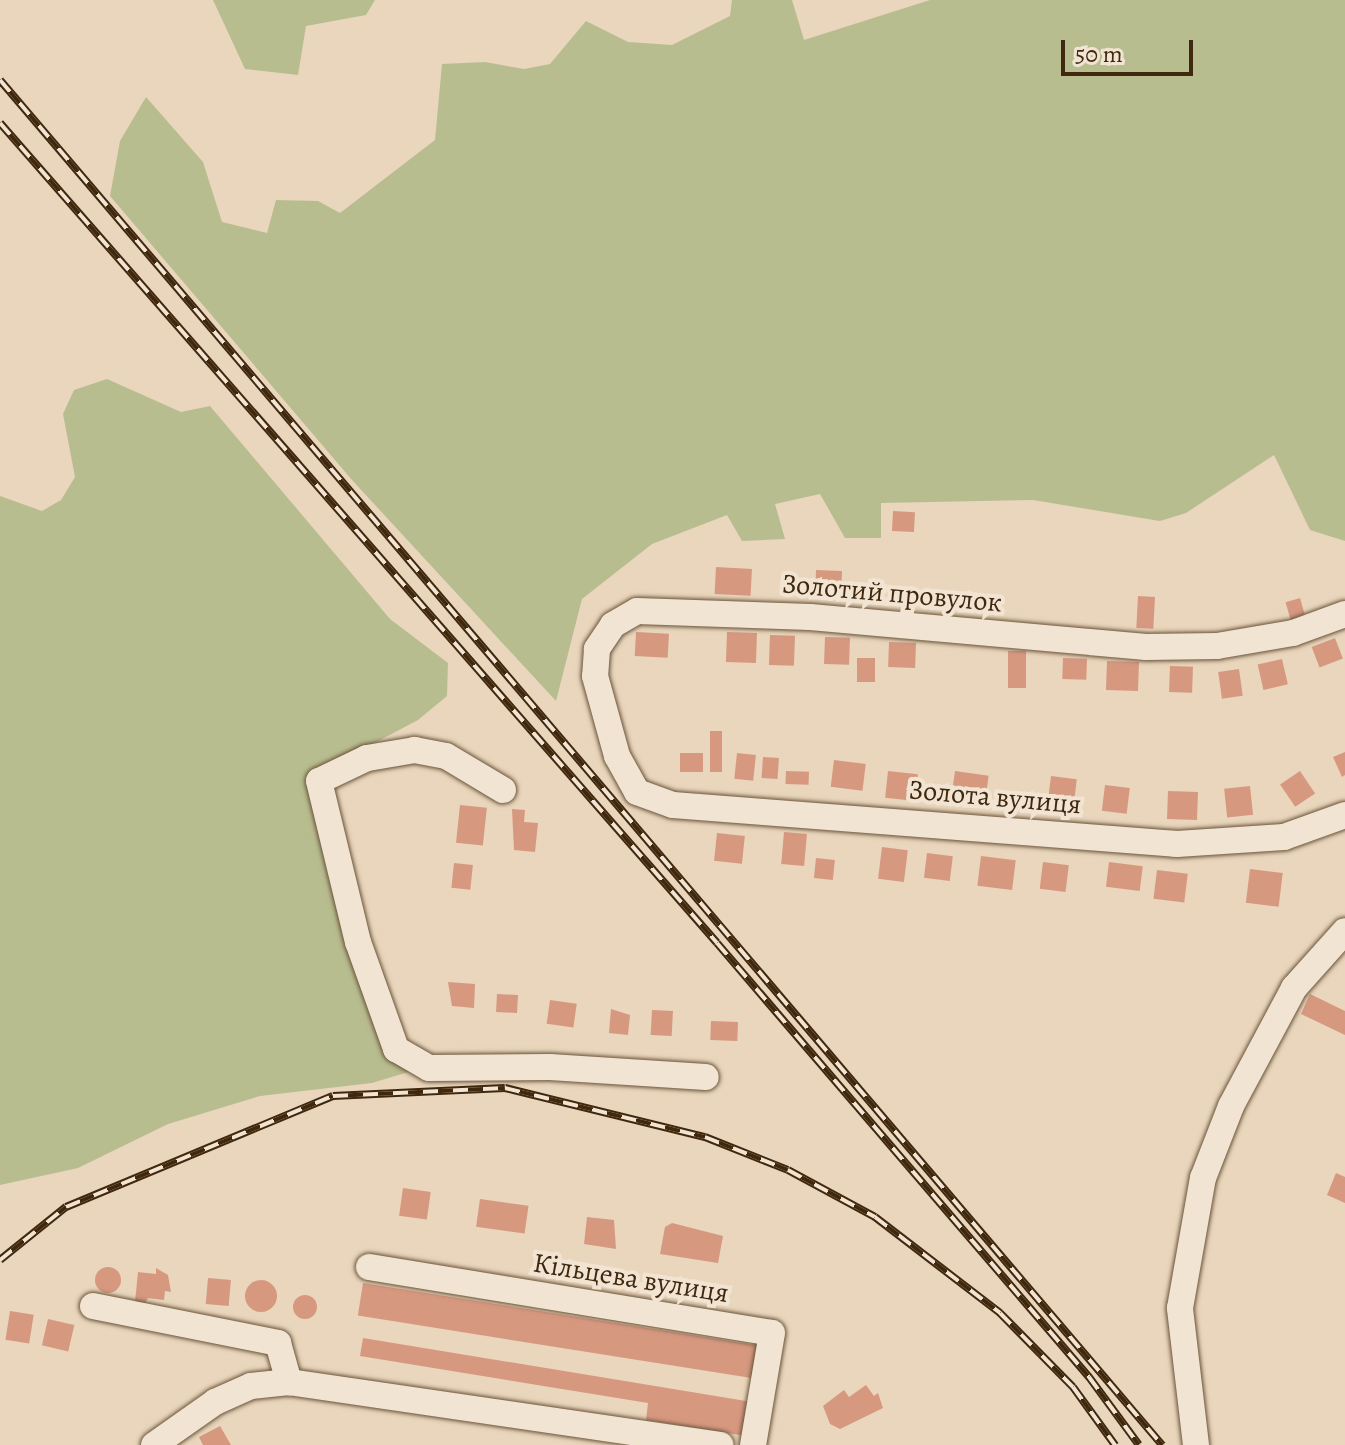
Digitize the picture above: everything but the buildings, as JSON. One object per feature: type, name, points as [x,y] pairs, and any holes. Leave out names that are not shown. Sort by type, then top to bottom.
[{"type":"street","name":"Золотий провулок","points":[[637,792],[617,756],[595,676],[597,649],[613,625],[637,611],[810,617],[1146,647],[1217,646],[1277,636],[1345,614]]},
{"type":"street","points":[[503,790],[446,756],[415,750],[367,758],[319,781],[358,942],[396,1049],[429,1068],[550,1067],[706,1077]]},
{"type":"street","name":"Золота вулиця","points":[[637,792],[673,805],[1177,844],[1284,837],[1345,815]]},
{"type":"street","points":[[1196,1445],[1180,1308],[1203,1178],[1231,1106],[1294,988],[1345,931]]},
{"type":"street","name":"Кільцева вулиця","points":[[369,1267],[772,1333],[753,1445]]},
{"type":"street","points":[[93,1306],[278,1343],[289,1382]]},
{"type":"street","points":[[171,1441],[215,1402],[251,1386],[289,1382],[720,1445]]},
{"type":"green space","points":[[213,0],[375,0],[366,15],[306,26],[298,75],[245,69]]},
{"type":"green space","points":[[732,0],[792,0],[804,40],[930,0],[1345,0],[1345,541],[1310,530],[1274,455],[1186,513],[1160,521],[1033,500],[881,503],[881,538],[845,538],[820,494],[775,504],[785,539],[742,541],[727,515],[652,544],[582,599],[556,701],[352,480],[110,196],[120,141],[146,97],[203,162],[222,222],[267,233],[276,200],[318,201],[340,213],[435,140],[442,64],[485,62],[524,69],[550,64],[586,21],[628,42],[672,45],[730,16]]},
{"type":"green space","points":[[107,379],[181,412],[210,406],[390,619],[448,663],[447,696],[418,720],[314,775],[343,911],[418,1069],[372,1083],[260,1096],[168,1124],[78,1168],[0,1185],[0,496],[42,511],[61,500],[75,477],[63,414],[74,390]]},
{"type":"railway","points":[[0,80],[1162,1445]]},
{"type":"railway","points":[[0,123],[717,943],[1089,1377],[1139,1445]]},
{"type":"railway","points":[[0,1260],[66,1207],[333,1096],[505,1088],[705,1137],[788,1170],[875,1217],[1000,1313],[1073,1387],[1115,1445]]}]
